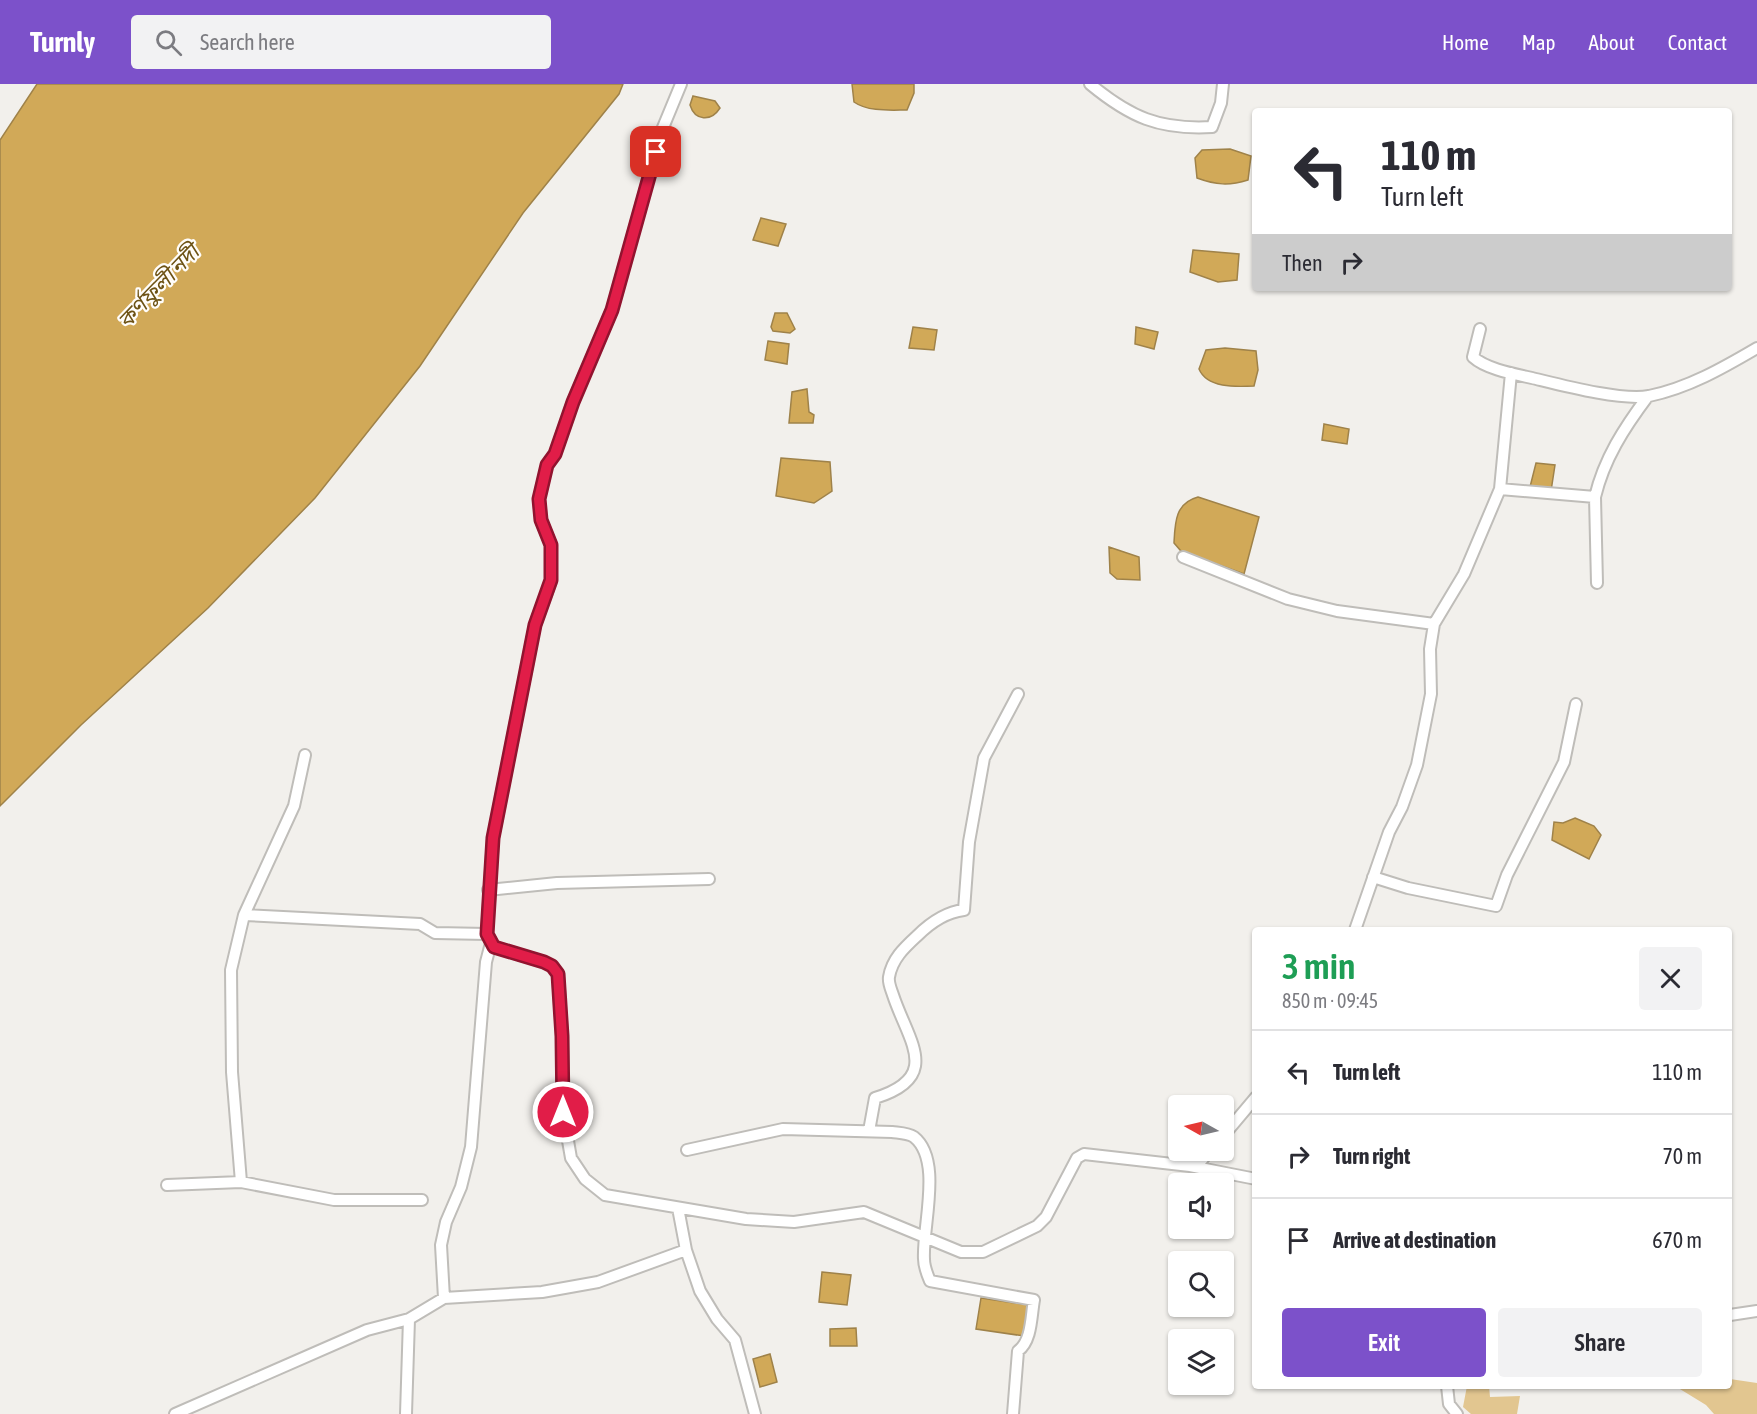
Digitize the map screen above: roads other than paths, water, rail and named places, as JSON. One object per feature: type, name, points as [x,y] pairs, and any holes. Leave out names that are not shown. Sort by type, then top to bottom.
[{"type":"street","points":[[444,1298],[441,1245],[446,1222],[461,1187],[471,1147],[489,939],[488,890],[493,838],[535,625],[551,580],[551,545],[541,520],[539,499],[547,465],[555,454],[573,402],[612,310],[662,130],[681,84]]},
{"type":"street","points":[[1090,84],[1120,109],[1177,128],[1212,128],[1221,103],[1223,84]]},
{"type":"street","points":[[1480,329],[1473,357],[1482,366],[1626,397],[1648,396],[1706,378],[1757,348]]},
{"type":"street","points":[[1356,927],[1417,765],[1431,694],[1430,649],[1434,624],[1464,574],[1500,489],[1511,373]]},
{"type":"street","points":[[1597,583],[1595,497],[1600,476],[1622,431],[1648,396]]},
{"type":"street","points":[[1500,489],[1595,497]]},
{"type":"street","points":[[1183,557],[1288,599],[1337,611],[1434,624]]},
{"type":"street","points":[[869,1131],[875,1098],[895,1092],[911,1078],[916,1062],[909,1030],[896,1004],[888,980],[893,962],[924,928],[949,911],[964,910],[969,842],[984,758],[1018,694]]},
{"type":"street","points":[[1373,877],[1408,888],[1496,906],[1507,875],[1564,762],[1576,704]]},
{"type":"street","points":[[241,1182],[232,1072],[229,994],[234,950],[244,915],[290,817],[305,755]]},
{"type":"street","points":[[488,890],[557,883],[709,879]]},
{"type":"street","points":[[244,915],[420,924],[435,933],[489,939]]},
{"type":"street","points":[[489,939],[494,947],[552,966],[558,974],[563,1112],[571,1158],[585,1179],[605,1195],[746,1220],[794,1222],[864,1212],[961,1252],[983,1252],[1036,1226],[1052,1209],[1077,1158],[1084,1154],[1190,1166],[1252,1178]]},
{"type":"street","points":[[1234,1123],[1252,1102]]},
{"type":"street","points":[[687,1150],[783,1130],[910,1134],[916,1139],[925,1155],[930,1182],[923,1260],[930,1281],[1034,1300],[1028,1335],[1023,1347],[1018,1351],[1013,1414]]},
{"type":"street","points":[[1190,1166],[1200,1161]]},
{"type":"street","points":[[167,1185],[241,1182],[334,1200],[422,1200]]},
{"type":"street","points":[[678,1208],[686,1250],[700,1291],[717,1319],[735,1340],[755,1414]]},
{"type":"street","points":[[175,1414],[367,1330],[409,1319],[444,1298],[542,1292],[598,1282],[686,1250]]},
{"type":"street","points":[[1732,1315],[1757,1311]]},
{"type":"street","points":[[406,1414],[409,1319]]},
{"type":"street","points":[[1447,1389],[1449,1404],[1457,1414]]},
{"type":"water","name":"কর্ণফুলী নদী","points":[[37,84],[623,84],[619,94],[523,213],[420,366],[315,498],[208,608],[81,725],[0,806],[0,140]]},
{"type":"water","points":[[852,84],[914,84],[914,93],[907,110],[873,109],[854,102]]},
{"type":"water","points":[[693,96],[715,101],[720,108],[712,116],[699,117],[690,105]]},
{"type":"water","points":[[1230,149],[1251,156],[1248,180],[1222,184],[1197,178],[1195,158],[1202,150]]},
{"type":"water","points":[[761,218],[786,224],[778,246],[753,240]]},
{"type":"water","points":[[1193,250],[1239,254],[1237,280],[1218,282],[1190,272]]},
{"type":"water","points":[[775,313],[787,313],[795,329],[790,333],[773,331],[771,327]]},
{"type":"water","points":[[913,327],[937,330],[934,350],[909,348]]},
{"type":"water","points":[[1136,327],[1158,332],[1154,349],[1135,344]]},
{"type":"water","points":[[768,341],[789,344],[787,364],[765,360]]},
{"type":"water","points":[[1225,348],[1256,351],[1258,370],[1254,386],[1222,385],[1208,380],[1203,375],[1199,369],[1206,350]]},
{"type":"water","points":[[807,389],[809,412],[814,415],[813,423],[789,423],[792,392]]},
{"type":"water","points":[[1324,424],[1349,429],[1347,444],[1322,440]]},
{"type":"water","points":[[781,458],[830,462],[832,491],[814,503],[776,496]]},
{"type":"water","points":[[1536,463],[1555,465],[1551,491],[1530,487]]},
{"type":"water","points":[[1198,497],[1259,517],[1244,574],[1181,551],[1174,543],[1176,521],[1181,509],[1190,500]]},
{"type":"water","points":[[1109,547],[1139,557],[1140,580],[1117,579],[1110,573]]},
{"type":"water","points":[[1575,818],[1594,826],[1601,835],[1589,859],[1552,840],[1554,822],[1563,823]]},
{"type":"water","points":[[822,1272],[851,1275],[847,1305],[819,1302]]},
{"type":"water","points":[[981,1298],[1029,1305],[1024,1336],[976,1329]]},
{"type":"water","points":[[856,1328],[857,1346],[830,1346],[830,1329]]},
{"type":"water","points":[[770,1354],[777,1382],[760,1387],[753,1359]]}]
